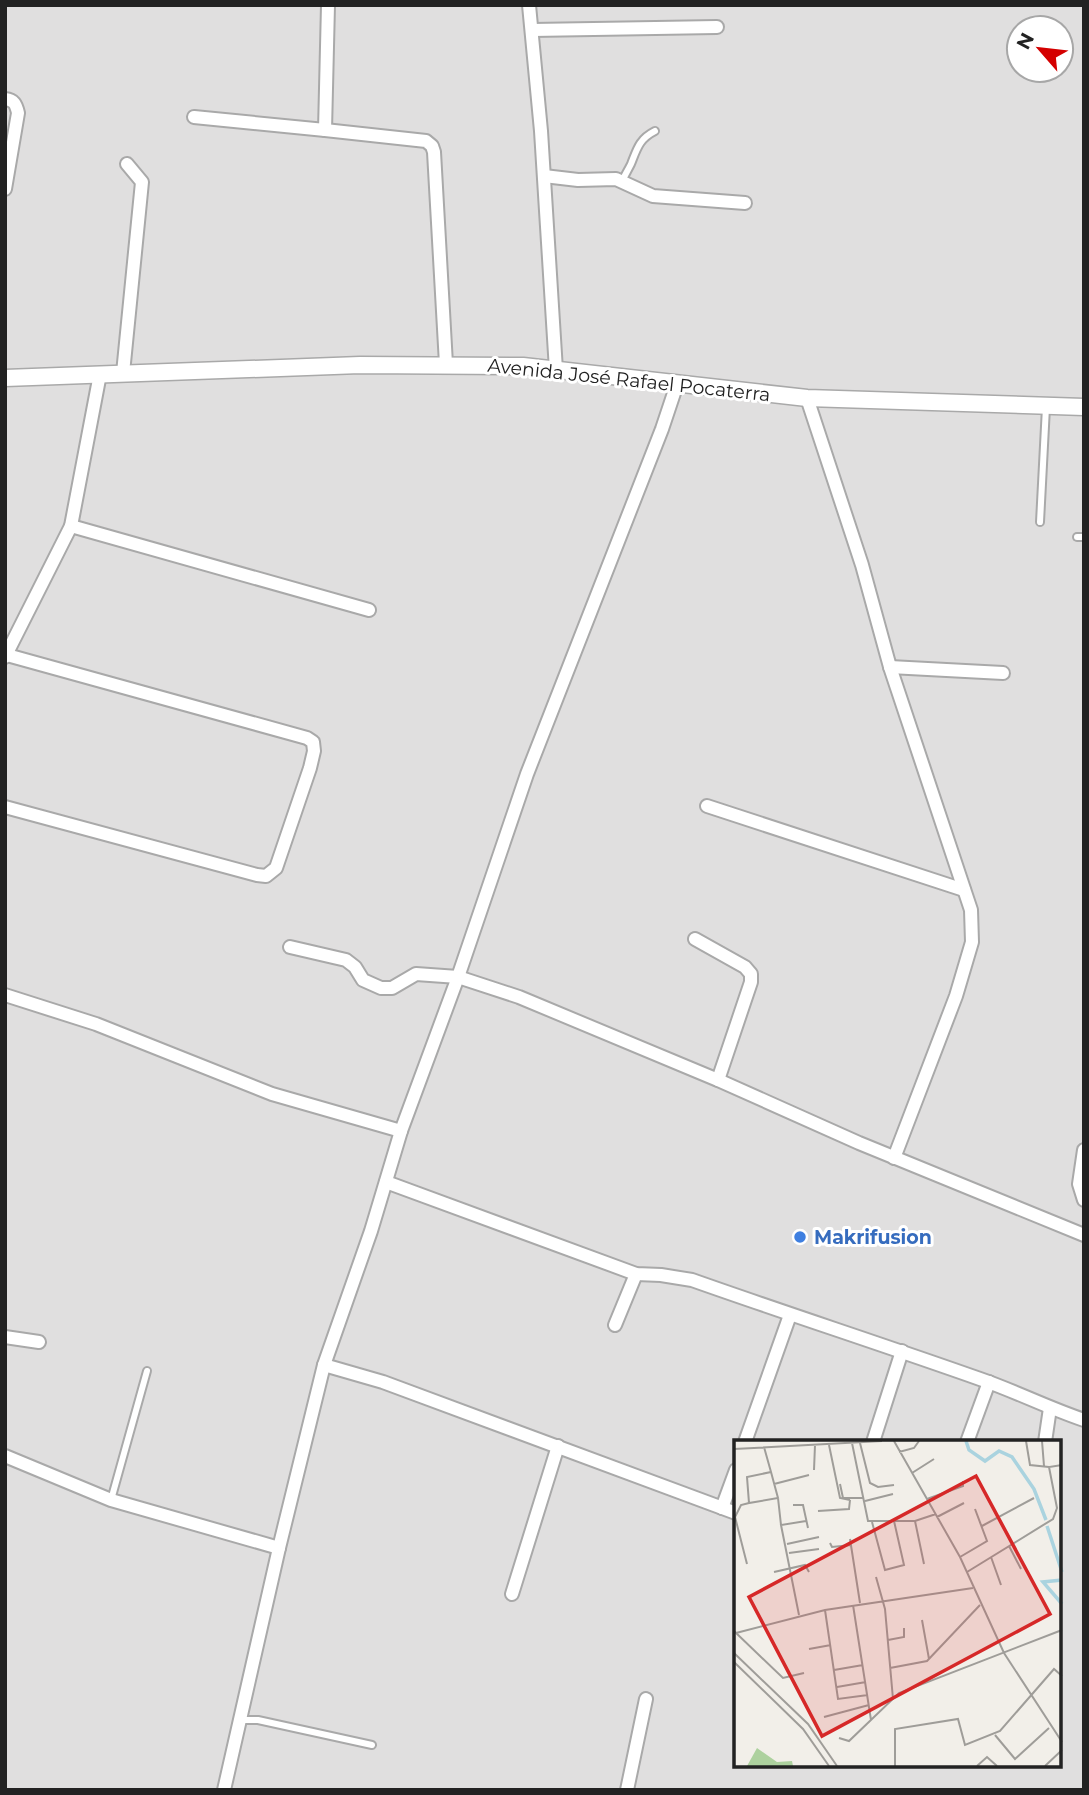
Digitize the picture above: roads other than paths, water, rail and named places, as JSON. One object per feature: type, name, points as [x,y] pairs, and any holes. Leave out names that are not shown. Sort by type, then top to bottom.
[{"type":"street","points":[[325,130],[328,5]]},
{"type":"street","points":[[529,5],[544,176],[556,370]]},
{"type":"street","points":[[532,30],[717,27]]},
{"type":"street","points":[[5,99],[13,100],[18,113],[5,189]]},
{"type":"street","points":[[194,117],[426,141],[432,146],[446,364]]},
{"type":"street","points":[[123,373],[142,182],[127,164]]},
{"type":"street","points":[[544,176],[578,180],[608,178],[622,181],[653,196],[745,204]]},
{"type":"street","name":"Avenida José Rafael Pocaterra","points":[[5,379],[347,365],[446,364],[523,366],[807,398],[1084,407]]},
{"type":"street","points":[[5,807],[266,876],[276,868],[314,751],[313,743],[307,738],[6,656],[71,526],[100,374]]},
{"type":"street","points":[[224,1790],[324,1365],[401,1131],[458,977],[527,774],[662,429],[677,384]]},
{"type":"street","points":[[807,398],[862,565],[890,667],[971,910],[972,942],[956,996],[894,1158]]},
{"type":"street","points":[[71,526],[369,610]]},
{"type":"street","points":[[890,667],[1003,673]]},
{"type":"street","points":[[707,806],[964,890]]},
{"type":"street","points":[[695,939],[745,967],[751,974],[751,982],[718,1080]]},
{"type":"street","points":[[290,947],[346,960],[355,967],[363,981],[381,988],[392,988],[416,974],[458,977],[519,997],[718,1080],[894,1158],[1084,1235]]},
{"type":"street","points":[[6,998],[96,1024],[272,1094],[401,1131]]},
{"type":"street","points":[[1084,1150],[1079,1184],[1084,1200]]},
{"type":"street","points":[[386,1182],[636,1274],[692,1280],[902,1351],[1084,1420]]},
{"type":"street","points":[[615,1325],[636,1274]]},
{"type":"street","points":[[745,1440],[790,1315]]},
{"type":"street","points":[[5,1337],[38,1342]]},
{"type":"street","points":[[873,1440],[902,1351]]},
{"type":"street","points":[[324,1365],[383,1382],[734,1512]]},
{"type":"street","points":[[967,1440],[989,1382]]},
{"type":"street","points":[[1045,1440],[1050,1408]]},
{"type":"street","points":[[512,1594],[558,1446]]},
{"type":"street","points":[[5,1456],[111,1500],[279,1548]]},
{"type":"street","points":[[722,1508],[734,1475]]},
{"type":"street","points":[[627,1790],[646,1699]]},
{"type":"lane","points":[[622,181],[640,142],[655,131]]},
{"type":"lane","points":[[1041,522],[1046,407]]},
{"type":"lane","points":[[111,1500],[147,1371]]},
{"type":"lane","points":[[239,1720],[258,1720],[372,1745]]},
{"type":"place","name":"Makrifusion","points":[[800,1237]]}]
